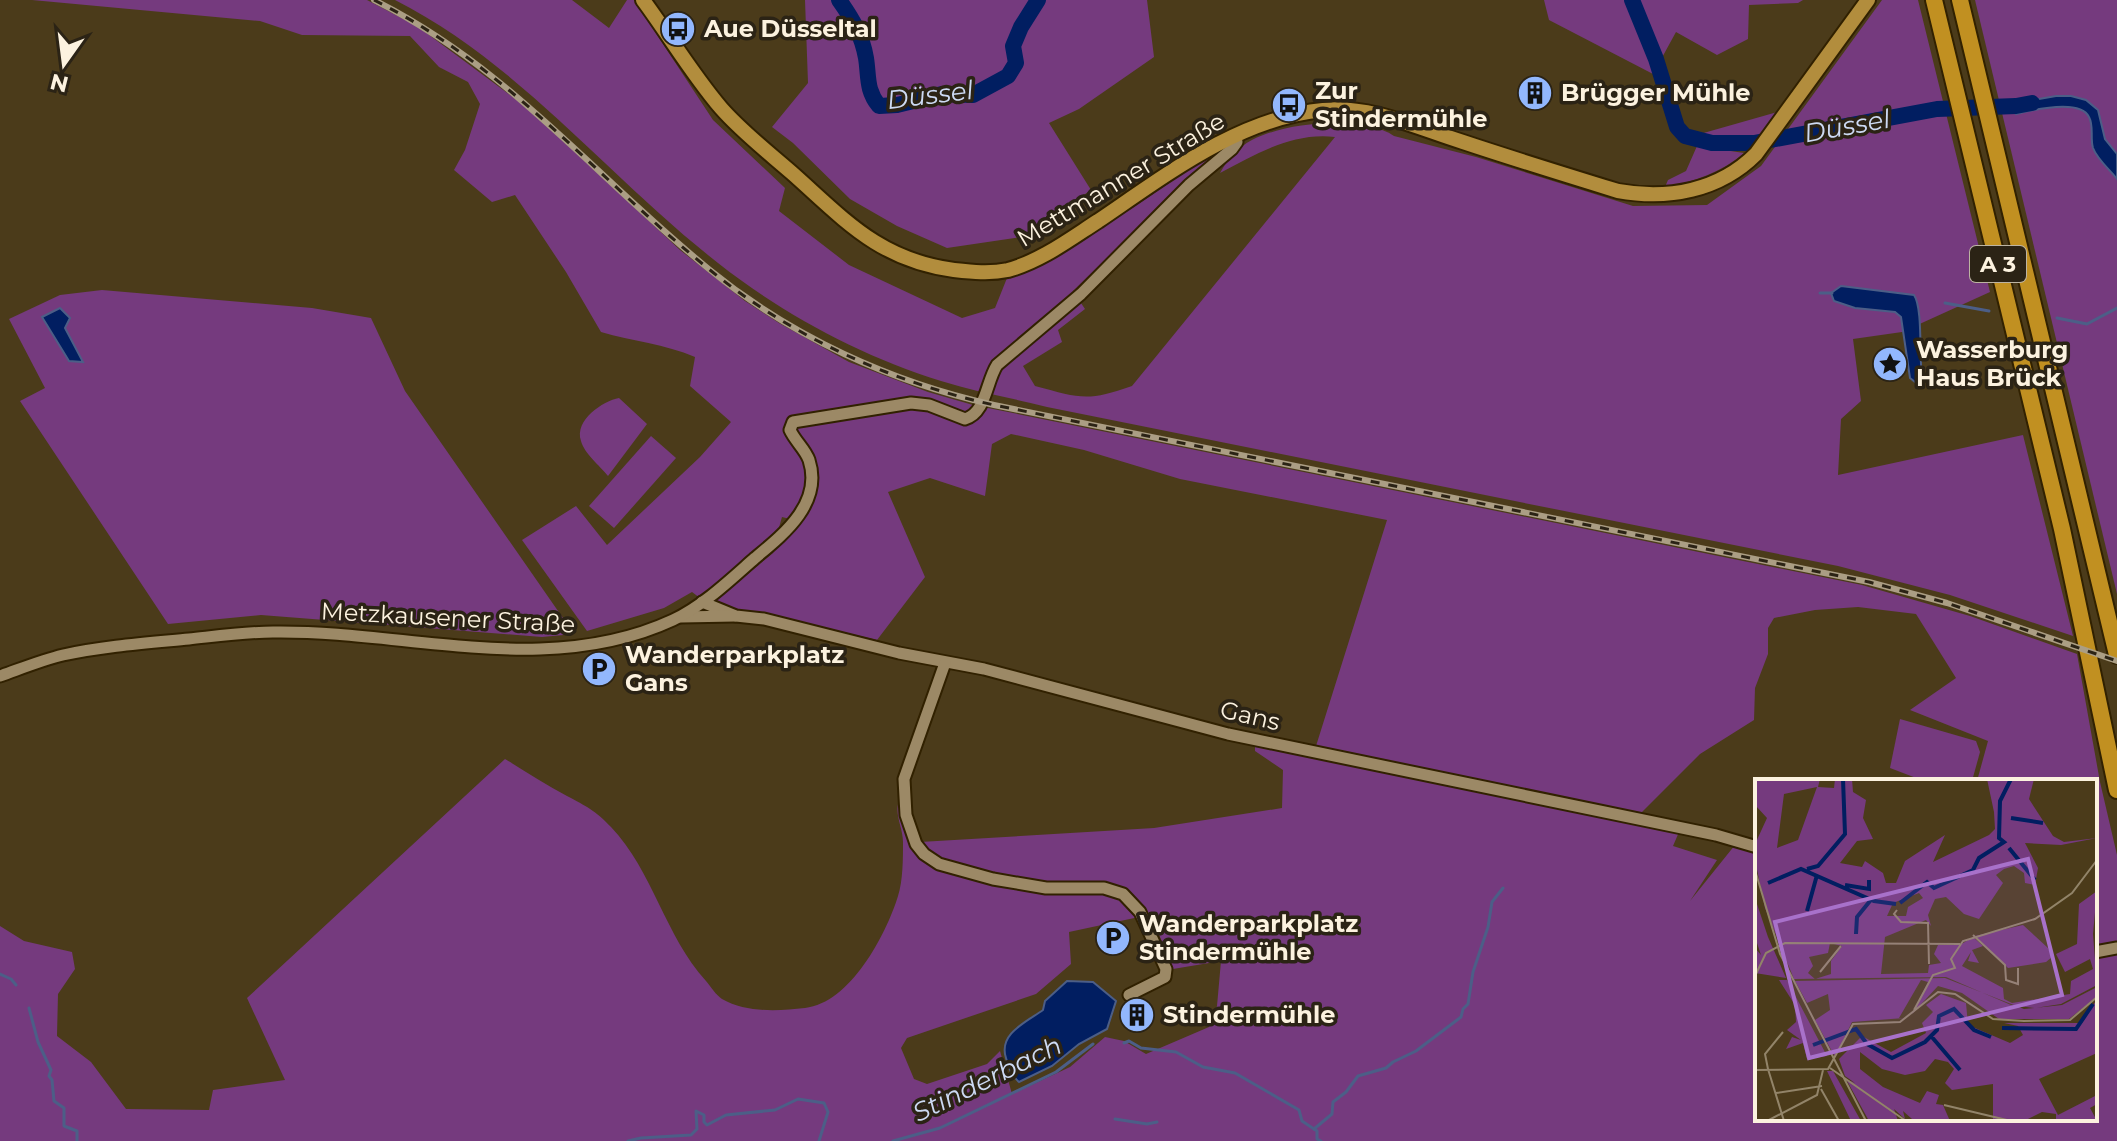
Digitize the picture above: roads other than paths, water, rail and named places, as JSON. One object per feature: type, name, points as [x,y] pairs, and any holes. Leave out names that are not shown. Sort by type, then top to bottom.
[{"type":"highway","name":"A 3","points":[[1934,0],[2062,529],[2117,790]]},
{"type":"highway","name":"A 3","points":[[1960,0],[2117,655]]},
{"type":"main road","name":"Mettmanner Straße","points":[[643,0],[721,107],[842,219],[880,247],[947,269],[990,273],[1032,261],[1157,181],[1235,136],[1293,114],[1325,110],[1360,111],[1618,191],[1653,196],[1679,194],[1704,187],[1733,172],[1756,154],[1868,0]]},
{"type":"street","name":"Metzkausener Straße","points":[[0,676],[62,655],[155,642],[272,632],[555,650],[594,645],[679,617],[702,602],[784,532],[806,506],[812,491],[812,471],[808,456],[790,430],[793,422],[911,403],[929,405],[965,419],[975,415],[997,365],[1081,294],[1189,185],[1232,149],[1237,142],[1235,136]]},
{"type":"street","name":"Gans","points":[[702,602],[736,616]]},
{"type":"street","name":"Gans","points":[[679,617],[736,616],[804,627],[945,663],[984,669],[1228,734],[1716,835],[1755,846]]},
{"type":"street","points":[[945,663],[904,779],[906,815],[916,844],[939,864],[993,879],[1046,888],[1104,888],[1123,894],[1140,912],[1166,969],[1165,977],[1129,995]]},
{"type":"street","points":[[2098,952],[2117,948]]},
{"type":"waterway","name":"Düssel","points":[[839,0],[859,34],[870,89],[879,106],[942,94],[973,95],[1008,76],[1016,63],[1013,46],[1038,0]]},
{"type":"waterway","name":"Düssel","points":[[1632,0],[1656,59],[1677,127],[1685,136],[1712,143],[1754,143],[1937,109],[2032,103]]},
{"type":"waterway","points":[[1820,293],[1832,293]]},
{"type":"waterway","points":[[1945,303],[1989,311]]},
{"type":"waterway","points":[[2057,318],[2087,324],[2117,308]]},
{"type":"waterway","points":[[1314,1129],[1332,1114],[1333,1102],[1346,1092],[1358,1076],[1386,1068],[1416,1051],[1461,1017],[1468,1004],[1473,972],[1488,927],[1492,902],[1503,888]]},
{"type":"waterway","points":[[0,974],[16,985]]},
{"type":"waterway","points":[[29,1008],[38,1042],[51,1070],[49,1076],[54,1101],[64,1108],[64,1126],[77,1131],[77,1141]]},
{"type":"waterway","name":"Stinderbach","points":[[1124,1043],[1129,1041],[1141,1048],[1176,1052],[1203,1067],[1235,1073],[1299,1110],[1302,1121],[1317,1131],[1317,1139],[1321,1141]]},
{"type":"waterway","name":"Stinderbach","points":[[893,1141],[940,1128],[1056,1072],[1093,1044]]},
{"type":"waterway","name":"Stinderbach","points":[[628,1141],[691,1135],[697,1129],[696,1111],[704,1115],[707,1125],[726,1115],[775,1110],[798,1099],[824,1103],[828,1112],[819,1141]]},
{"type":"waterway","points":[[1115,1119],[1147,1124],[1157,1122]]},
{"type":"railway","points":[[374,0],[423,27],[510,91],[668,234],[742,294],[809,336],[880,370],[994,405],[1869,582],[1947,603],[2117,661]]},
{"type":"place","name":"Aue Düsseltal","points":[[678,29]]},
{"type":"place","name":"Brügger Mühle","points":[[1535,93]]},
{"type":"place","name":"Zur Stindermühle","points":[[1289,105]]},
{"type":"place","name":"Wasserburg Haus Brück","points":[[1890,364]]},
{"type":"place","name":"Wanderparkplatz Gans","points":[[599,669]]},
{"type":"place","name":"Wanderparkplatz Stindermühle","points":[[1113,938]]},
{"type":"place","name":"Stindermühle","points":[[1137,1015]]}]
